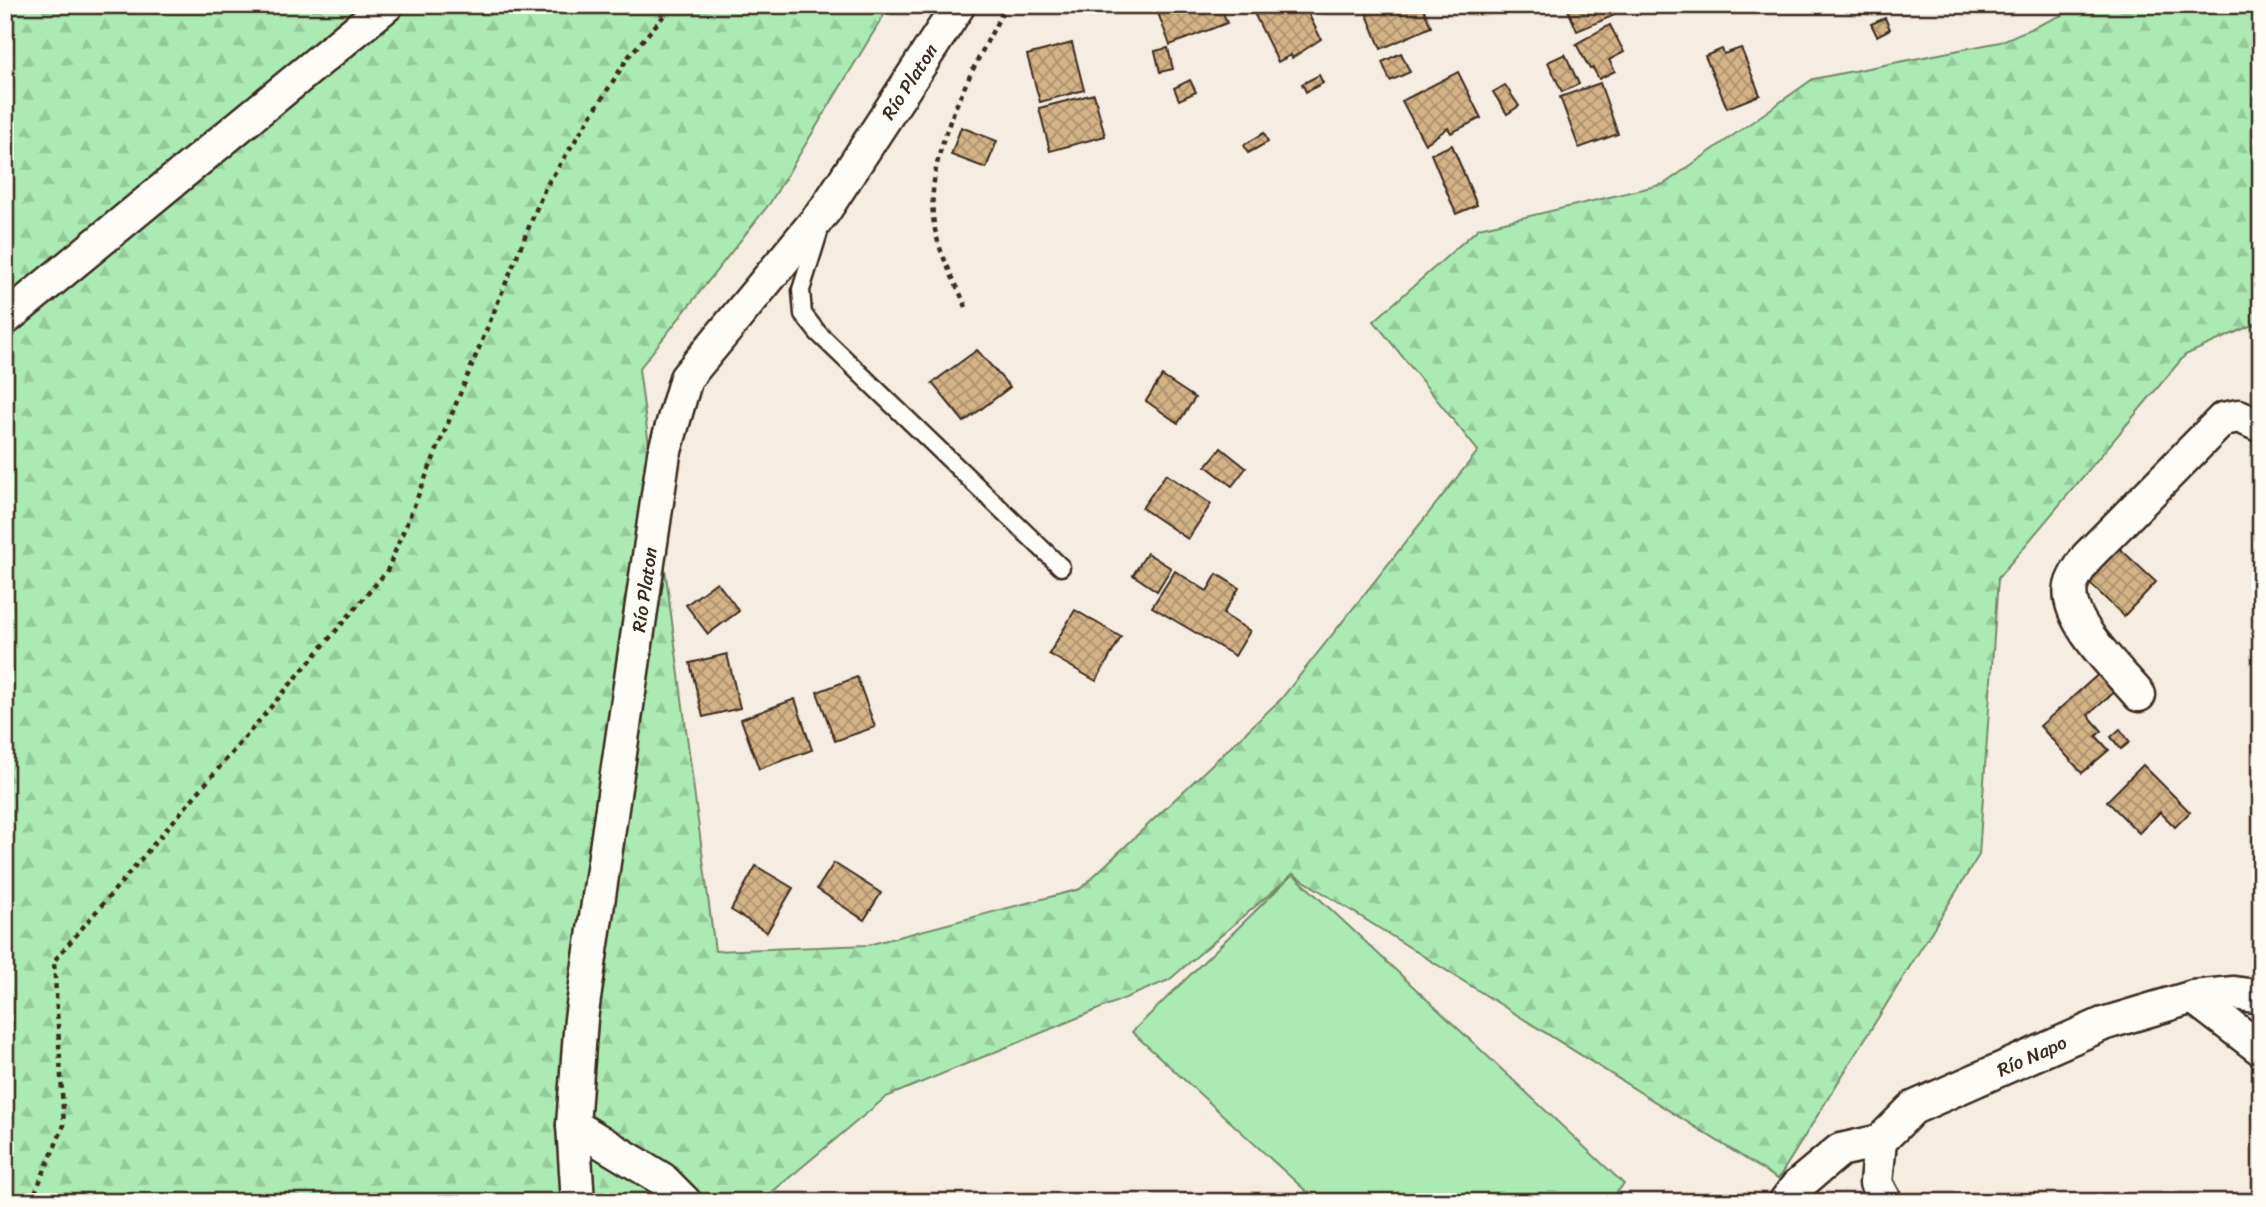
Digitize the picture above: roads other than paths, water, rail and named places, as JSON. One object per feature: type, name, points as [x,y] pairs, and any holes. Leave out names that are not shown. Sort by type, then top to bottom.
[{"type":"street","points":[[5,319],[387,5]]},
{"type":"street","name":"Río Platon","points":[[578,1202],[573,1125],[580,1019],[664,454],[686,378],[825,210],[959,5]]},
{"type":"street","points":[[2139,695],[2087,633],[2071,604],[2071,584],[2087,557],[2223,419],[2239,416],[2261,426]]},
{"type":"street","name":"Río Napo","points":[[1880,1141],[1913,1108],[2104,1024],[2193,997],[2234,993],[2261,997]]},
{"type":"street","points":[[2193,997],[2261,1049]]},
{"type":"street","points":[[573,1125],[662,1179],[685,1202]]},
{"type":"street","points":[[1785,1202],[1797,1186],[1840,1150],[1880,1141],[1876,1183],[1886,1202]]},
{"type":"lane","points":[[825,210],[801,290],[803,314],[818,333],[1060,567]]}]
